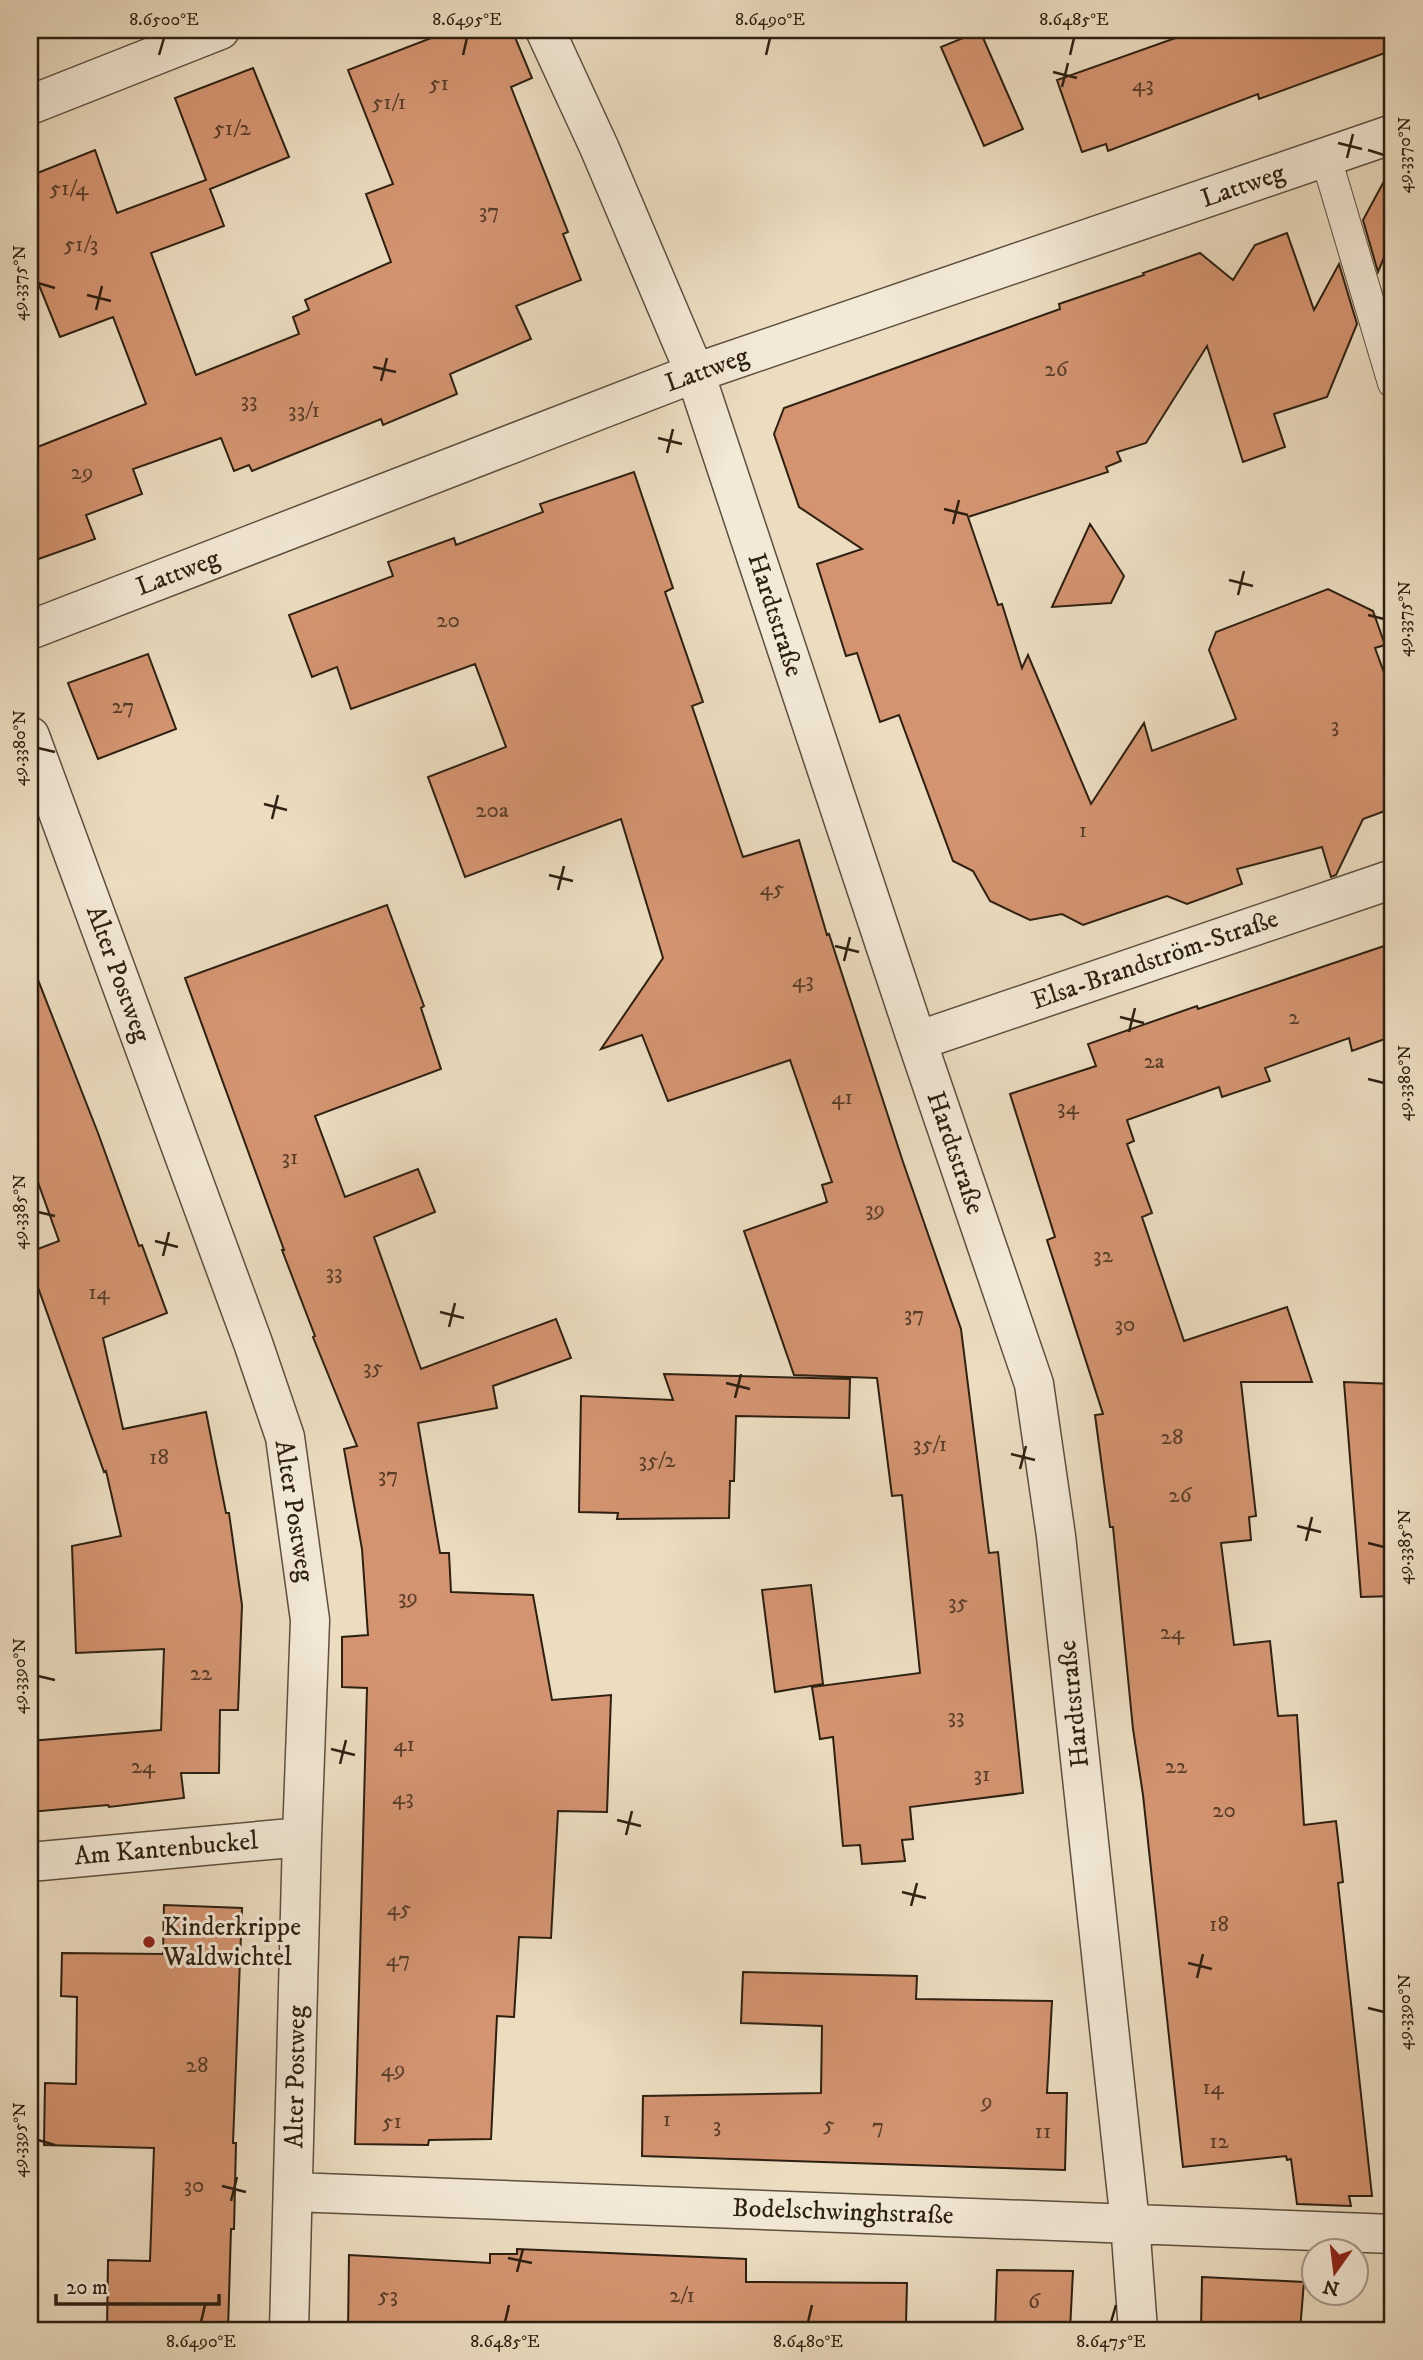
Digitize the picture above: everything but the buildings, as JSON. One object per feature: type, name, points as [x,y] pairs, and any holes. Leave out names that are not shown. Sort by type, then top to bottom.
[{"type":"street","points":[[30,105],[220,30]]},
{"type":"street","name":"Hardtstraße","points":[[545,30],[599,147],[695,373],[1034,1384],[1056,1536],[1130,2223],[1138,2330]]},
{"type":"street","name":"Lattweg","points":[[30,630],[695,373],[1393,134]]},
{"type":"street","name":"Alter Postweg","points":[[30,736],[249,1329],[285,1437],[310,1620],[289,2330]]},
{"type":"street","name":"Elsa-Brandström-Straße","points":[[917,1041],[1393,879]]},
{"type":"street","name":"Am Kantenbuckel","points":[[30,1862],[302,1837]]},
{"type":"street","name":"Bodelschwinghstraße","points":[[293,2192],[1393,2234]]},
{"type":"lane","points":[[1326,158],[1393,383]]},
{"type":"place","name":"Kinderkrippe Waldwichtel","points":[[149,1942]]}]
